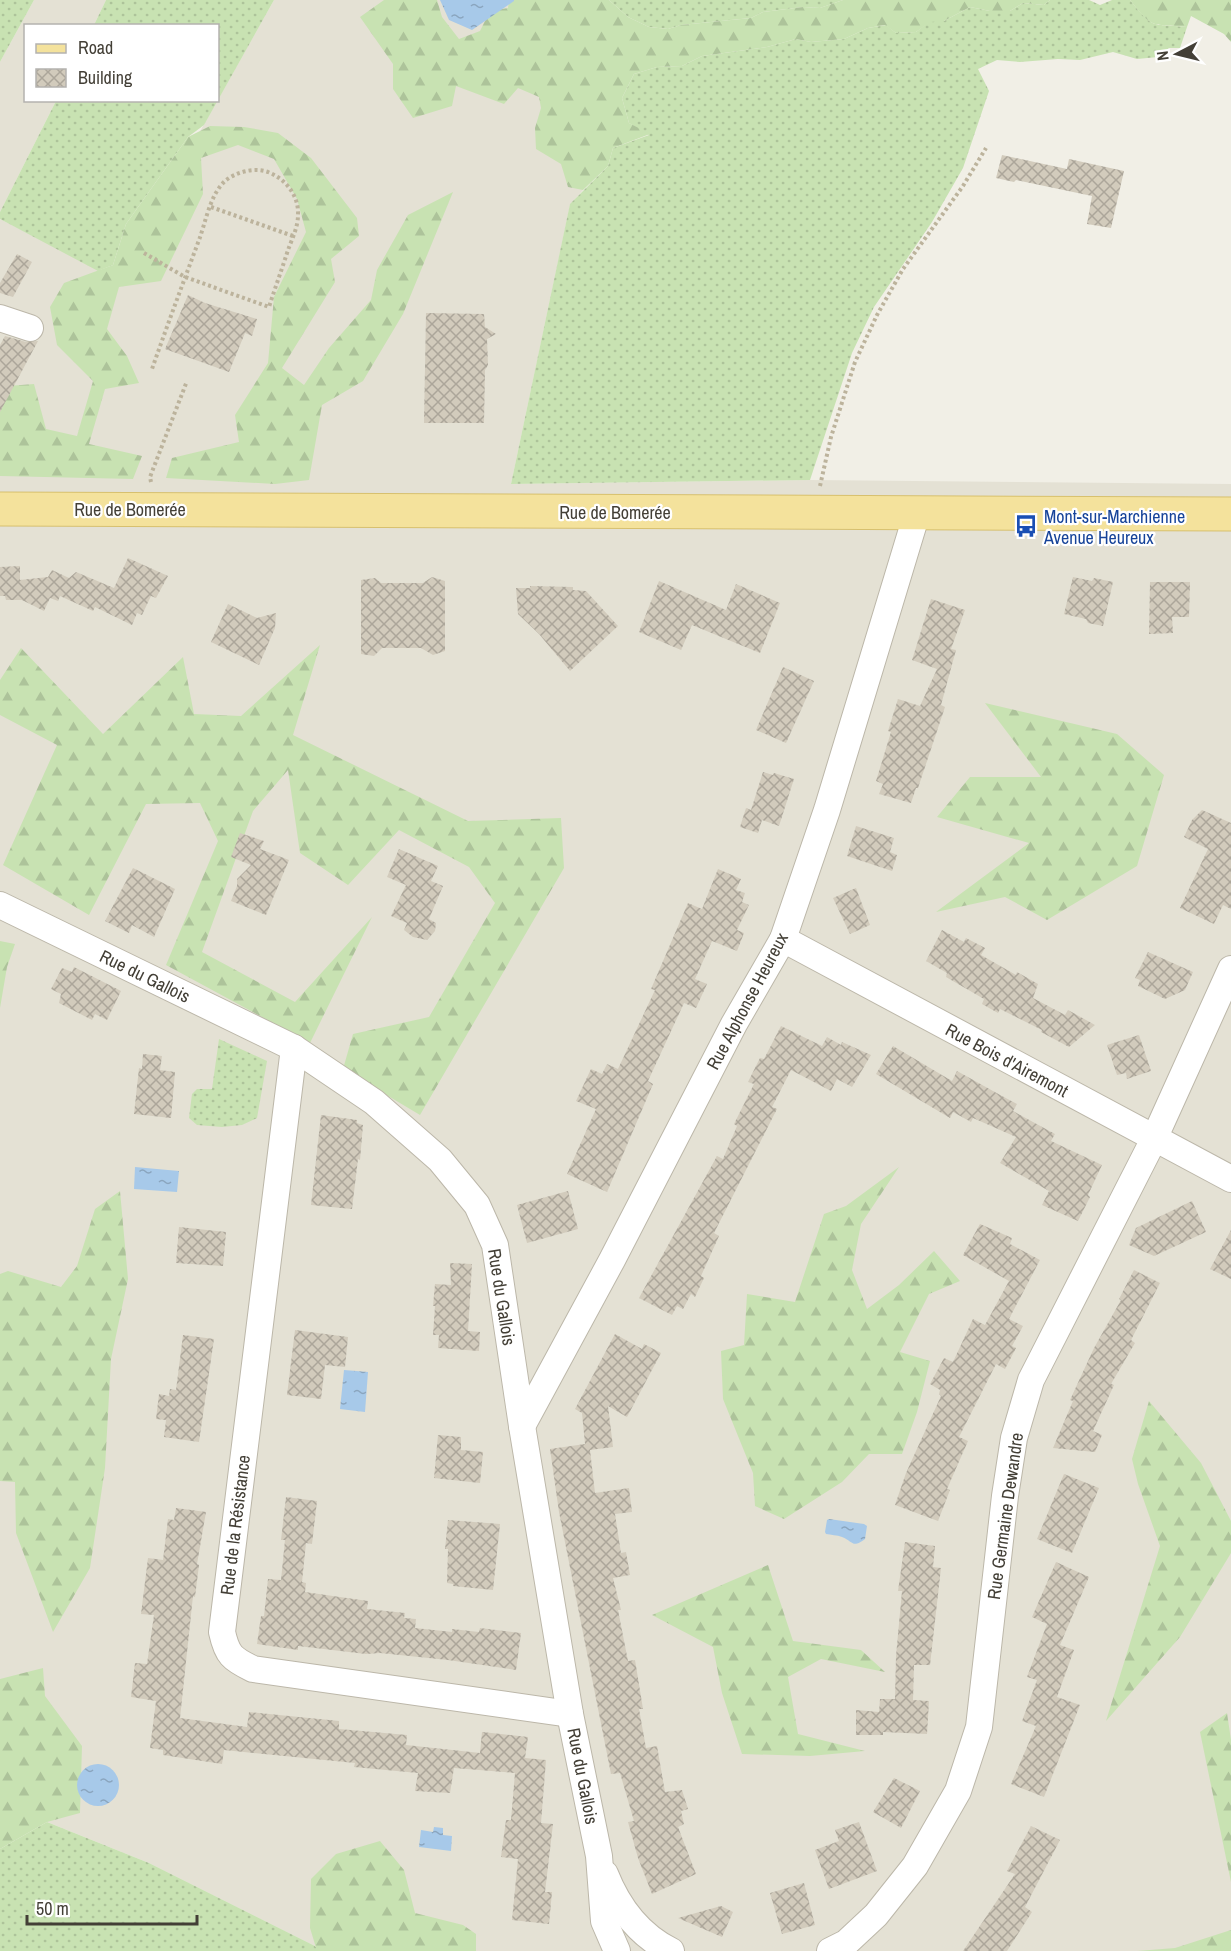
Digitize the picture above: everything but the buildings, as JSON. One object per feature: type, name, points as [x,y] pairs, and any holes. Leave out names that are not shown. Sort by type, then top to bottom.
[{"type":"main road","name":"Rue de Bomerée","points":[[0,509],[1231,514]]},
{"type":"street","points":[[0,318],[30,328]]},
{"type":"street","name":"Rue Alphonse Heureux","points":[[522,1426],[612,1260],[734,1024],[783,939],[827,810],[917,513]]},
{"type":"street","name":"Rue du Gallois","points":[[0,905],[294,1048],[374,1102],[440,1160],[477,1205],[495,1245],[522,1426],[570,1713],[599,1856],[603,1921],[617,1951]]},
{"type":"street","name":"Rue Bois d'Airemont","points":[[783,939],[1231,1179]]},
{"type":"street","name":"Rue Germaine Dewandre","points":[[830,1951],[846,1943],[876,1915],[915,1866],[958,1791],[979,1727],[1005,1496],[1014,1438],[1031,1380],[1154,1139],[1231,969]]},
{"type":"street","name":"Rue de la Résistance","points":[[294,1048],[222,1632],[226,1650],[237,1661],[253,1670],[570,1713]]},
{"type":"street","points":[[599,1856],[614,1896],[637,1927],[659,1945],[671,1951]]},
{"type":"path","points":[[818,513],[820,481],[831,437],[855,362],[903,269],[963,186],[986,148]]},
{"type":"path","points":[[144,253],[185,277],[269,307],[293,236],[298,215],[296,201],[290,188],[280,178],[267,172],[252,170],[238,174],[225,182],[216,194],[185,277],[152,369]]},
{"type":"path","points":[[211,207],[293,236]]},
{"type":"path","points":[[154,510],[150,477],[187,381]]},
{"type":"shaded area","points":[[34,0],[106,0],[94,24],[24,24],[24,102],[55,102],[0,212],[0,62]]},
{"type":"shaded area","points":[[274,0],[540,0],[583,190],[570,205],[511,484],[810,480],[1231,484],[1231,1951],[319,1951],[315,1946],[149,1863],[47,1822],[0,1726],[0,219],[117,279],[217,102],[219,102],[219,98]]},
{"type":"green space","points":[[0,0],[34,0],[0,62]]},
{"type":"green space","points":[[106,0],[274,0],[219,98],[219,24],[94,24]]},
{"type":"green space","points":[[384,0],[437,0],[442,17],[459,39],[480,31],[490,11],[508,8],[509,0],[609,0],[628,17],[649,27],[668,29],[681,25],[751,18],[763,12],[803,7],[820,8],[843,0],[1050,0],[1044,5],[1023,3],[1010,11],[990,11],[970,7],[944,21],[930,22],[916,32],[896,33],[885,25],[868,28],[844,39],[811,42],[796,39],[767,47],[702,56],[682,66],[657,67],[634,74],[622,98],[629,123],[650,134],[613,148],[608,166],[583,190],[568,187],[561,164],[536,149],[535,128],[541,108],[539,97],[518,88],[504,104],[456,86],[452,106],[413,118],[393,89],[393,64],[360,17]]},
{"type":"green space","points":[[609,0],[843,0],[820,8],[803,7],[763,12],[751,18],[681,25],[668,29],[649,27],[628,17]]},
{"type":"green space","points":[[1050,0],[1089,0],[1100,5],[1112,0],[1130,0],[1144,17],[1154,24],[1187,27],[1180,48],[1169,48],[1158,57],[1137,59],[1113,52],[1080,60],[1020,62],[997,60],[978,69],[989,91],[963,168],[932,222],[874,307],[852,353],[810,480],[511,484],[570,204],[608,166],[613,148],[649,135],[629,123],[622,98],[634,74],[657,67],[682,66],[702,56],[767,47],[796,39],[811,42],[844,39],[868,28],[886,25],[896,33],[916,32],[930,21],[944,21],[970,7],[990,11],[1010,11],[1023,3],[1044,5]]},
{"type":"green space","points":[[1130,0],[1231,0],[1231,42],[1224,34],[1191,16],[1187,27],[1154,24],[1144,17]]},
{"type":"green space","points":[[55,102],[217,102],[204,125],[188,137],[126,224],[113,265],[98,271],[0,219],[0,212]]},
{"type":"green space","points":[[210,126],[244,127],[278,133],[311,158],[357,218],[359,236],[331,259],[335,282],[282,368],[304,385],[329,348],[371,300],[377,270],[408,215],[453,192],[403,314],[363,381],[322,405],[309,480],[275,484],[166,478],[172,458],[239,442],[235,415],[268,363],[274,297],[306,232],[297,199],[274,159],[238,145],[201,158],[203,194],[161,281],[119,287],[107,329],[127,356],[139,383],[105,389],[89,444],[142,456],[133,479],[0,476],[0,407],[8,386],[34,384],[46,429],[77,436],[93,381],[57,345],[50,307],[64,283],[113,265],[126,224],[188,137]]},
{"type":"green space","points":[[320,645],[293,735],[468,821],[561,818],[564,868],[420,1115],[343,1069],[353,1034],[429,1017],[495,903],[469,867],[399,830],[348,885],[300,853],[288,770],[253,811],[202,952],[295,1002],[372,917],[310,1043],[166,965],[218,841],[200,803],[146,804],[89,915],[3,865],[57,745],[0,715],[0,680],[21,648],[103,734],[183,657],[194,714],[241,716]]},
{"type":"green space","points":[[985,703],[1117,734],[1164,775],[1137,866],[1047,920],[1005,897],[936,912],[1029,843],[937,817],[970,777],[1041,777]]},
{"type":"green space","points":[[0,941],[15,944],[7,967],[0,1008]]},
{"type":"green space","points":[[219,1039],[267,1061],[257,1118],[242,1125],[222,1127],[197,1125],[189,1118],[192,1094],[197,1089],[212,1089]]},
{"type":"green space","points":[[899,1167],[861,1224],[852,1270],[867,1309],[899,1285],[934,1251],[960,1281],[929,1294],[900,1352],[930,1361],[917,1412],[902,1454],[869,1454],[842,1482],[784,1519],[755,1506],[753,1473],[723,1399],[721,1351],[744,1345],[747,1294],[795,1302],[824,1214],[846,1206]]},
{"type":"green space","points":[[120,1191],[128,1279],[111,1359],[105,1468],[90,1568],[53,1632],[16,1533],[15,1482],[0,1481],[0,1274],[8,1271],[61,1287],[77,1266],[95,1209]]},
{"type":"green space","points":[[1149,1401],[1201,1463],[1231,1521],[1231,1553],[1180,1637],[1106,1721],[1160,1546],[1138,1484],[1132,1459]]},
{"type":"green space","points":[[768,1565],[793,1641],[861,1650],[885,1672],[821,1659],[788,1677],[798,1734],[865,1751],[810,1756],[742,1754],[722,1693],[713,1647],[652,1615]]},
{"type":"green space","points":[[43,1668],[45,1696],[82,1746],[80,1813],[47,1822],[0,1849],[0,1679]]},
{"type":"green space","points":[[1227,1713],[1231,1740],[1231,1882],[1200,1732]]},
{"type":"green space","points":[[47,1822],[149,1863],[315,1946],[319,1951],[0,1951],[0,1849]]},
{"type":"green space","points":[[380,1841],[404,1870],[415,1913],[463,1925],[476,1934],[476,1951],[317,1951],[310,1928],[311,1879],[336,1854]]},
{"type":"green space","points":[[1231,1930],[1231,1951],[1137,1951],[1175,1948]]},
{"type":"water","points":[[440,0],[514,1],[472,30],[449,20]]},
{"type":"water","points":[[135,1167],[179,1171],[177,1192],[134,1189]]},
{"type":"water","points":[[344,1370],[368,1372],[365,1412],[340,1409]]},
{"type":"water","points":[[829,1519],[864,1524],[867,1526],[865,1539],[855,1544],[840,1536],[826,1534]]},
{"type":"water","points":[[98,1764],[113,1770],[119,1785],[113,1800],[98,1806],[83,1800],[77,1785],[83,1770]]},
{"type":"water","points":[[434,1827],[443,1828],[443,1835],[452,1836],[451,1851],[419,1847],[421,1830],[433,1832]]},
{"type":"place","name":"Mont-sur-Marchienne Avenue Heureux","points":[[1026,526]]}]
